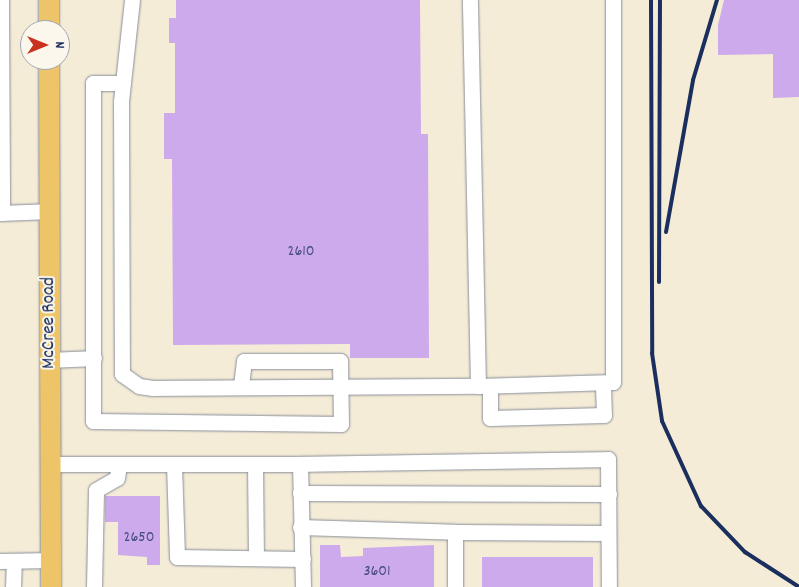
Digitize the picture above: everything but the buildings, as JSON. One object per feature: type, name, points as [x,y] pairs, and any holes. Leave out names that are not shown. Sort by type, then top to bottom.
[{"type":"main road","points":[[49,0],[49,20]]},
{"type":"main road","name":"McCree Road","points":[[49,70],[51,587]]},
{"type":"lane","points":[[1,0],[1,213],[50,211]]},
{"type":"lane","points":[[132,0],[123,83],[122,374],[139,386],[153,388],[484,386],[613,382],[613,0]]},
{"type":"lane","points":[[470,0],[484,386],[490,418],[604,415],[603,383]]},
{"type":"lane","points":[[123,83],[93,83],[93,421],[341,424],[342,387],[340,360],[244,361],[241,388]]},
{"type":"lane","points":[[50,360],[94,358]]},
{"type":"lane","points":[[51,464],[300,464],[608,459],[609,587]]},
{"type":"lane","points":[[94,587],[96,490],[117,478],[119,464]]},
{"type":"lane","points":[[255,464],[256,558]]},
{"type":"lane","points":[[300,464],[300,527],[303,587]]},
{"type":"lane","points":[[174,465],[176,557],[303,559]]},
{"type":"lane","points":[[300,493],[608,494]]},
{"type":"lane","points":[[300,527],[455,532],[608,533]]},
{"type":"lane","points":[[455,532],[455,587]]},
{"type":"lane","points":[[13,587],[7,561],[51,560]]},
{"type":"railway","points":[[651,0],[652,353],[662,421],[701,506],[745,552],[799,587]]},
{"type":"railway","points":[[659,282],[660,0]]},
{"type":"railway","points":[[666,232],[693,80],[717,0]]}]
